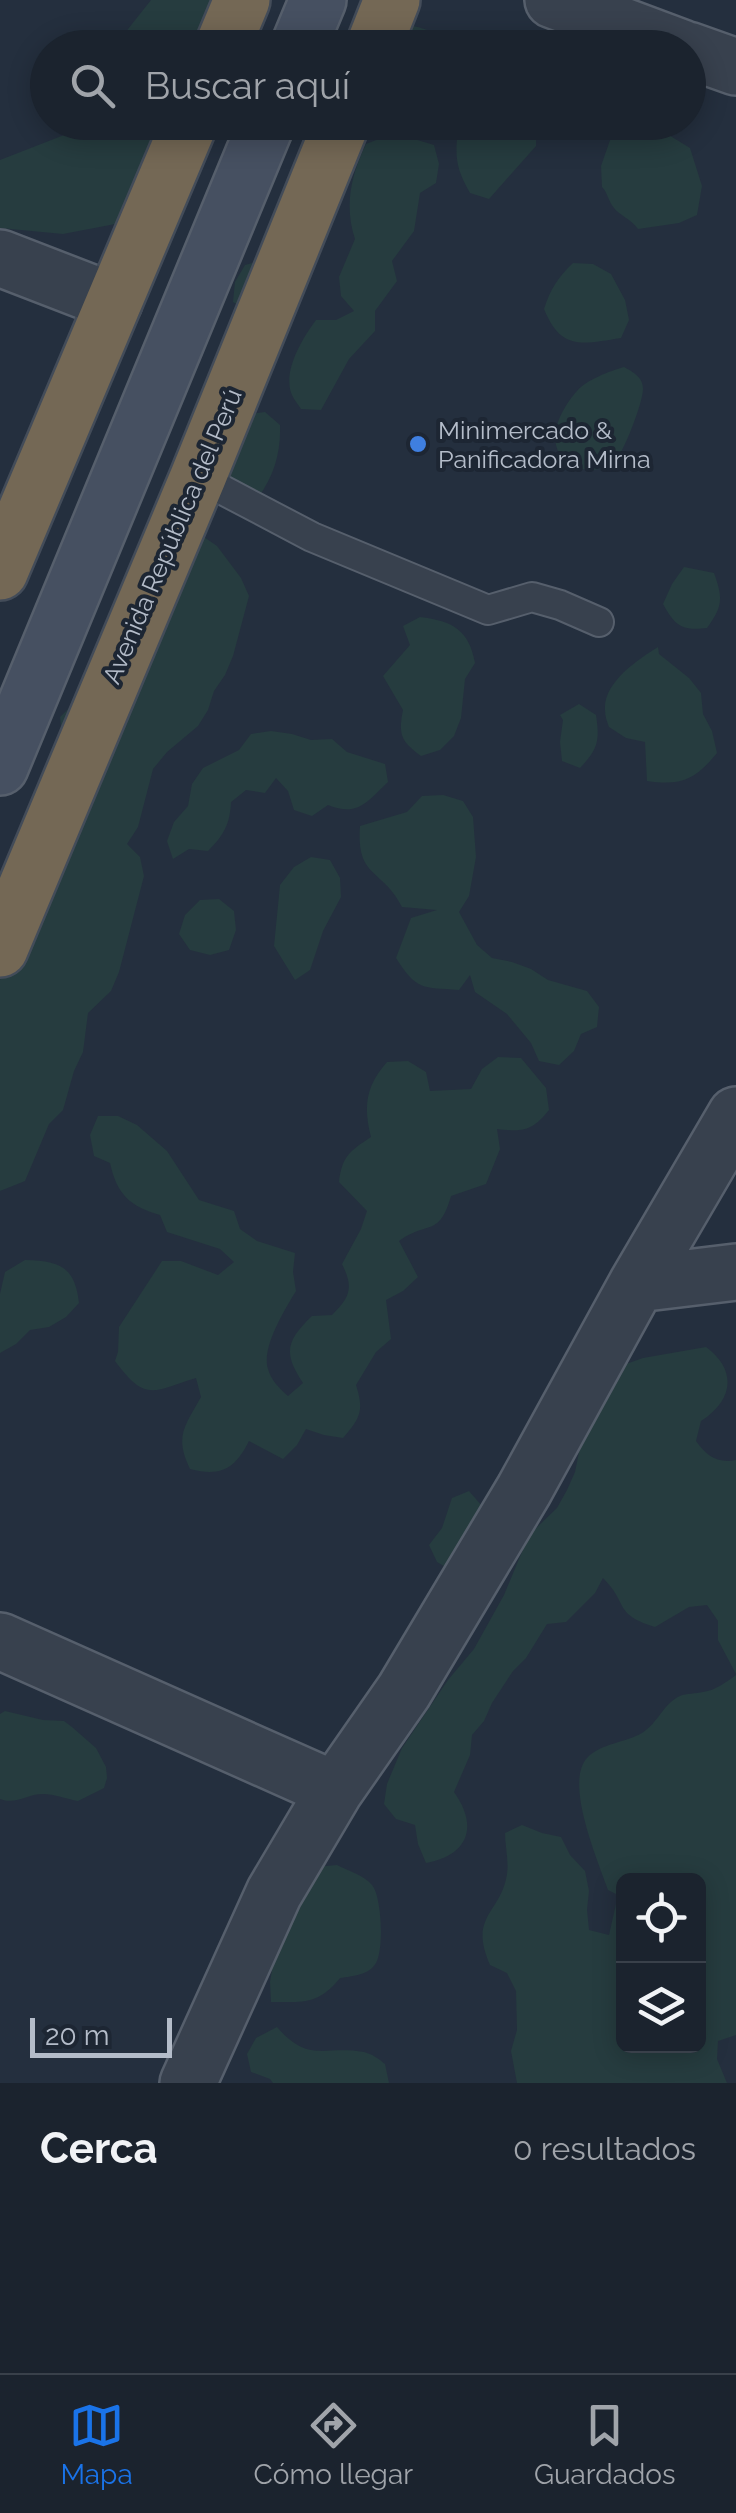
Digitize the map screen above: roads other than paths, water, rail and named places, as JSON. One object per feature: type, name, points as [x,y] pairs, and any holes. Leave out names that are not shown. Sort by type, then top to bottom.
[{"type":"highway","points":[[230,30],[242,0]]},
{"type":"highway","points":[[380,30],[392,0]]},
{"type":"highway","points":[[0,572],[182,140]]},
{"type":"highway","name":"Avenida República del Perú","points":[[0,949],[335,140]]},
{"type":"street","points":[[306,30],[318,0]]},
{"type":"street","points":[[553,0],[634,30]]},
{"type":"street","points":[[706,56],[736,67]]},
{"type":"street","points":[[0,767],[260,140]]},
{"type":"street","points":[[0,258],[114,302]]},
{"type":"street","points":[[188,2083],[274,1893],[336,1790],[404,1691],[524,1490],[637,1284],[736,1115]]},
{"type":"street","points":[[637,1284],[736,1272]]},
{"type":"street","points":[[0,1641],[336,1790]]},
{"type":"lane","points":[[198,478],[312,537],[488,610],[532,597],[599,622]]},
{"type":"place","name":"Minimercado & Panificadora Mirna","points":[[418,444]]}]
